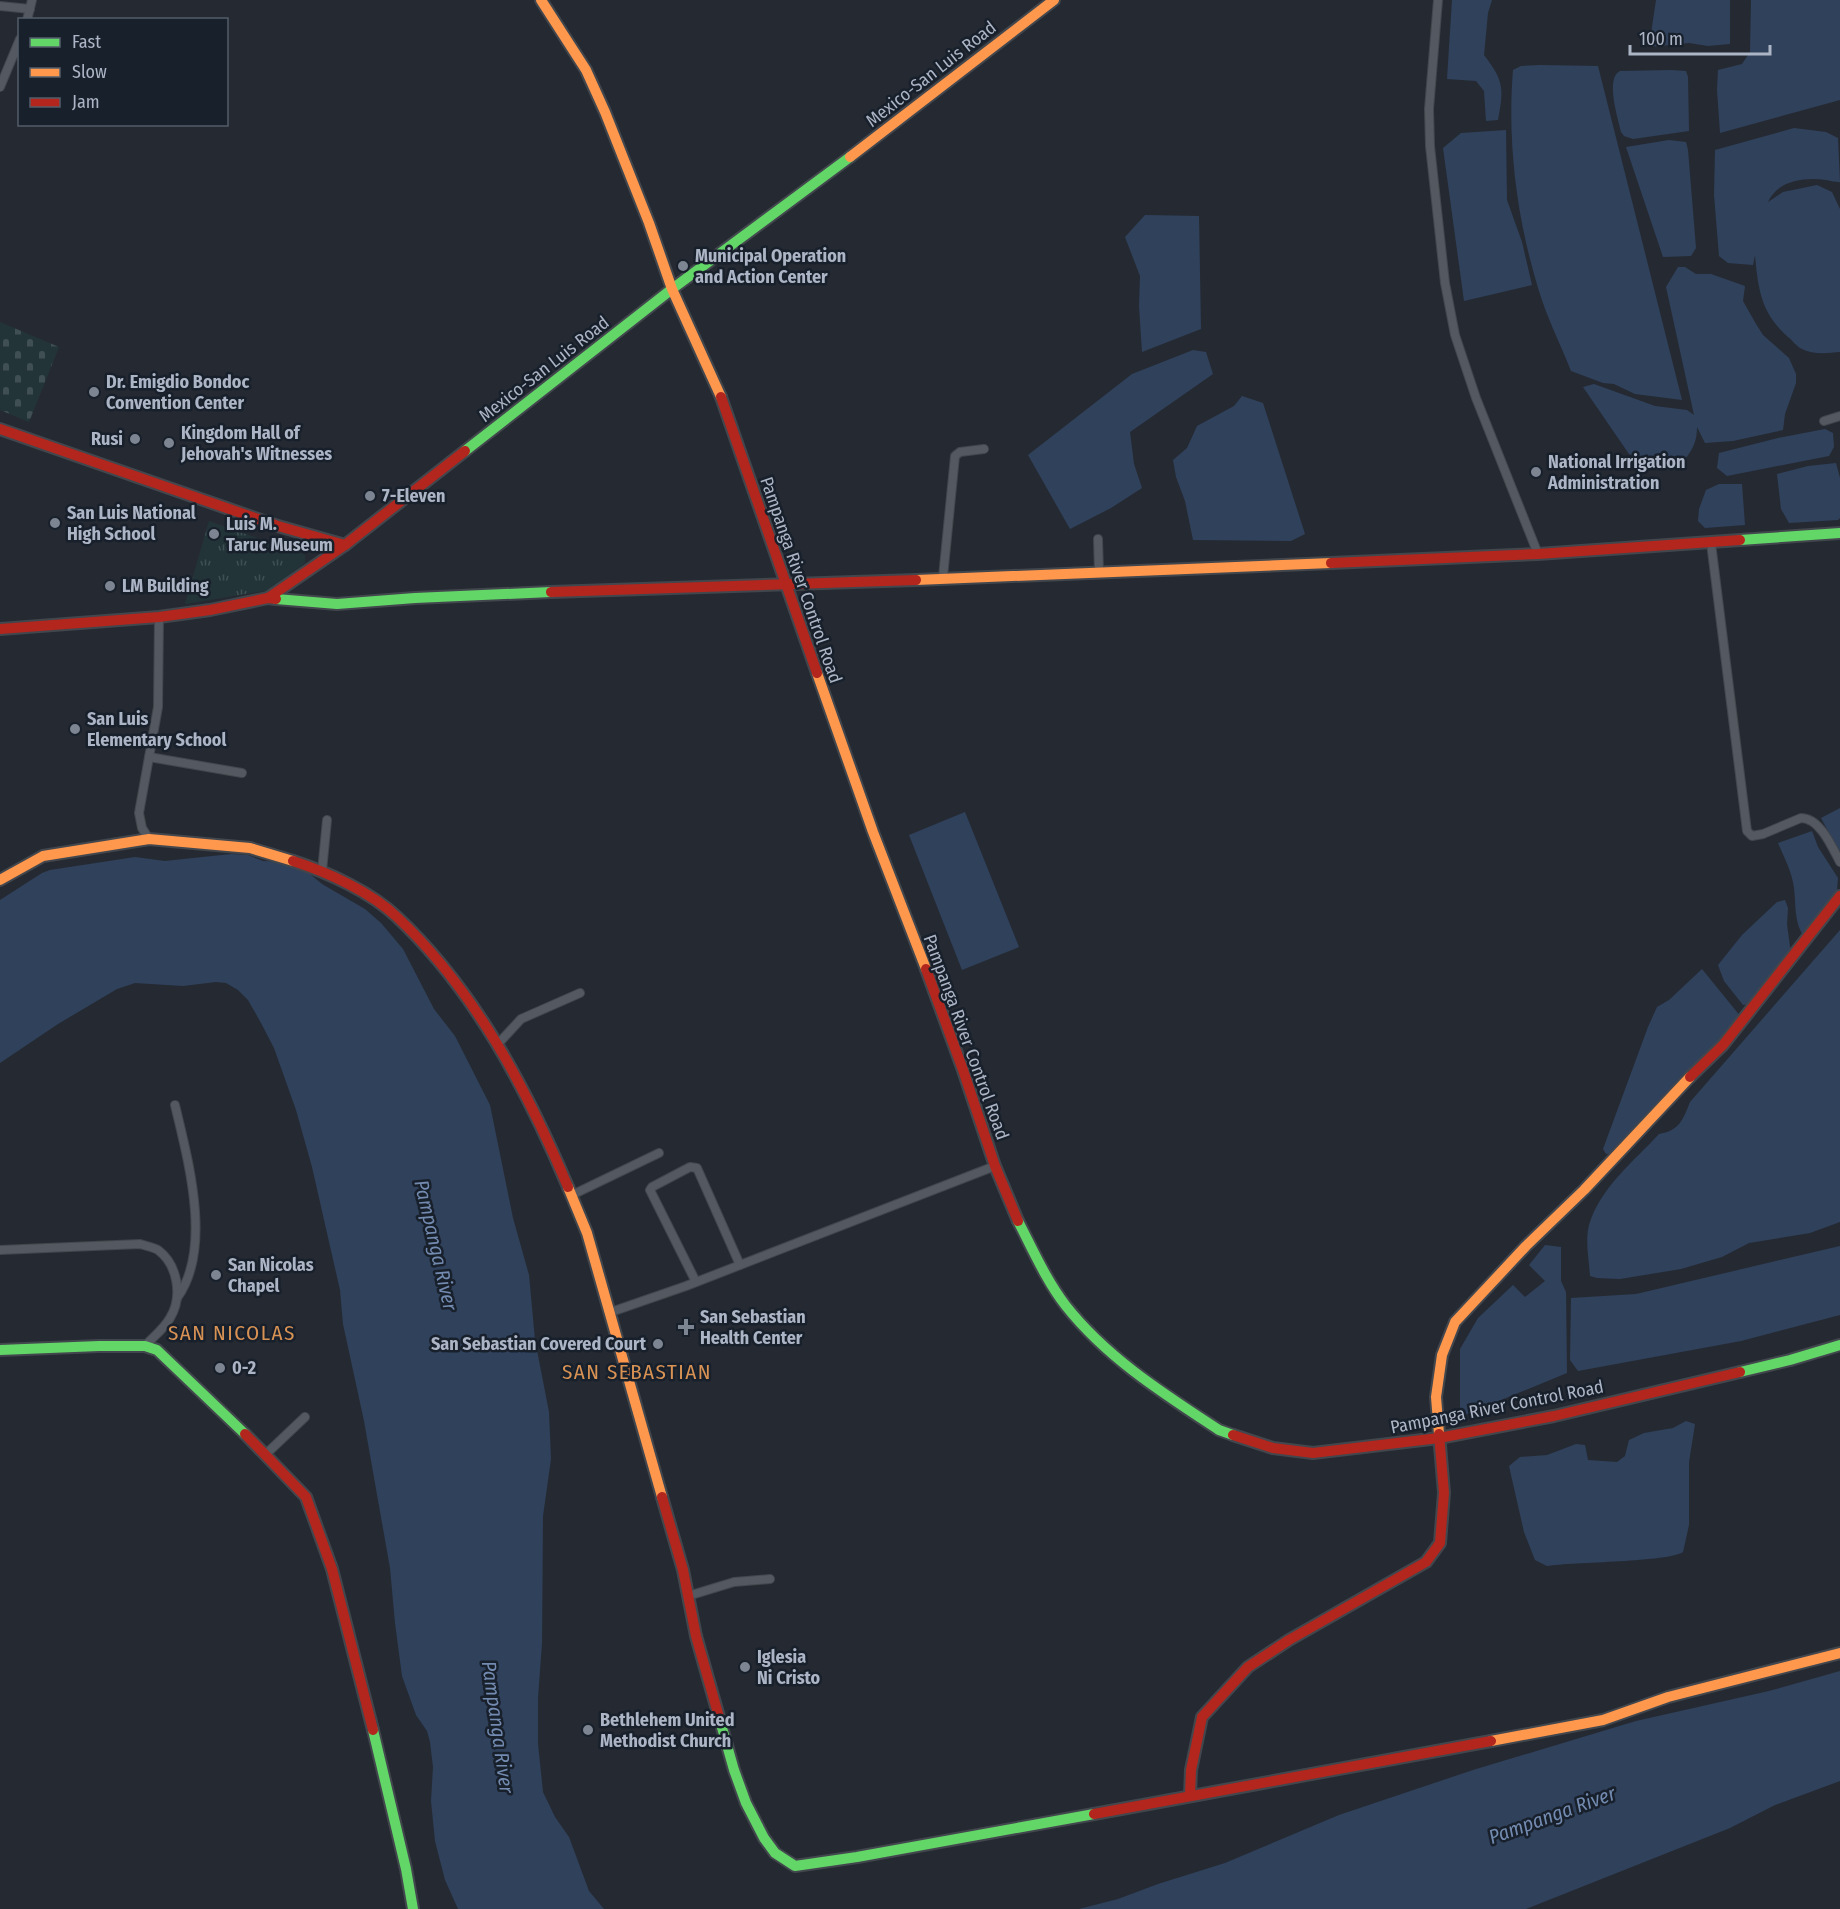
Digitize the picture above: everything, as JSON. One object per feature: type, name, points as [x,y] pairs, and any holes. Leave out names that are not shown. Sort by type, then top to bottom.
[{"type":"street","points":[[28,18],[32,0]]},
{"type":"street","name":"Pampanga River Control Road","points":[[541,0],[586,70],[649,223],[672,289],[718,389],[828,708],[956,1049],[995,1166],[1036,1258],[1066,1306],[1101,1343],[1142,1379],[1219,1430],[1273,1448],[1313,1453],[1439,1438],[1554,1416],[1840,1346]]},
{"type":"street","name":"Mexico-San Luis Road","points":[[267,598],[345,544],[672,289],[882,133],[1054,0]]},
{"type":"street","points":[[1438,0],[1429,109],[1430,146],[1445,283],[1455,335],[1476,398],[1538,554]]},
{"type":"street","points":[[0,6],[30,9]]},
{"type":"street","points":[[0,87],[18,44]]},
{"type":"street","points":[[1824,421],[1840,416]]},
{"type":"street","points":[[0,429],[278,526],[345,544]]},
{"type":"street","points":[[943,577],[955,456],[960,452],[984,449]]},
{"type":"street","points":[[0,629],[159,617],[210,610],[267,598],[337,604],[415,598],[675,587],[787,585],[1538,554],[1840,533]]},
{"type":"street","points":[[1098,539],[1099,572]]},
{"type":"street","points":[[1711,543],[1745,828],[1752,836],[1763,834],[1801,818],[1808,818],[1816,823],[1840,862]]},
{"type":"street","points":[[149,838],[142,828],[139,813],[158,707],[159,617]]},
{"type":"street","points":[[149,757],[242,773]]},
{"type":"street","points":[[322,871],[327,820]]},
{"type":"street","points":[[0,880],[43,856],[101,848],[149,838],[250,848],[322,871],[357,889],[396,916],[464,994],[498,1044],[547,1138],[572,1196],[597,1265],[683,1570],[712,1693],[734,1770],[746,1803],[764,1838],[775,1853],[795,1866],[857,1857],[1603,1720],[1668,1697],[1840,1653]]},
{"type":"street","points":[[1190,1795],[1191,1770],[1202,1717],[1217,1698],[1248,1667],[1289,1640],[1425,1563],[1440,1543],[1444,1493],[1436,1397],[1442,1355],[1455,1322],[1526,1246],[1584,1190],[1723,1045],[1840,896]]},
{"type":"street","points":[[498,1044],[521,1018],[580,993]]},
{"type":"street","points":[[145,1346],[171,1317],[191,1270],[195,1231],[194,1203],[175,1105]]},
{"type":"street","points":[[572,1196],[659,1153]]},
{"type":"street","points":[[610,1312],[741,1265],[995,1166]]},
{"type":"street","points":[[696,1282],[650,1190],[690,1167],[697,1168],[741,1265]]},
{"type":"street","points":[[0,1250],[95,1245],[140,1244],[150,1246],[170,1263],[176,1280],[177,1299]]},
{"type":"street","points":[[0,1350],[145,1346],[157,1350],[266,1454],[306,1497],[332,1569],[380,1753],[413,1909]]},
{"type":"street","points":[[266,1454],[305,1418]]},
{"type":"street","points":[[688,1596],[734,1582],[770,1578]]},
{"type":"green space","points":[[0,322],[59,347],[29,422],[0,410]]},
{"type":"green space","points":[[209,521],[305,555],[305,563],[270,590],[185,604]]},
{"type":"water","points":[[1452,0],[1492,0],[1488,13],[1484,55],[1501,86],[1498,120],[1486,121],[1484,91],[1476,81],[1447,79]]},
{"type":"water","points":[[1656,0],[1730,0],[1730,44],[1708,46],[1689,43],[1649,47]]},
{"type":"water","points":[[1751,0],[1840,0],[1840,100],[1720,133],[1718,70],[1742,64],[1750,52]]},
{"type":"water","points":[[1521,66],[1598,66],[1682,400],[1635,394],[1614,384],[1603,383],[1571,371],[1546,311],[1531,264],[1520,209],[1513,154],[1511,98],[1513,70]]},
{"type":"water","points":[[1620,71],[1686,71],[1688,77],[1689,131],[1633,139],[1624,136],[1621,132],[1614,99],[1613,82],[1616,75]]},
{"type":"water","points":[[1794,128],[1826,132],[1838,138],[1840,182],[1809,179],[1792,182],[1778,189],[1768,202],[1783,192],[1817,185],[1832,192],[1840,209],[1840,352],[1806,351],[1798,347],[1779,328],[1762,300],[1755,255],[1753,265],[1728,263],[1719,256],[1714,195],[1715,150]]},
{"type":"water","points":[[1506,130],[1507,200],[1522,242],[1532,285],[1464,301],[1443,148],[1461,133]]},
{"type":"water","points":[[1669,140],[1686,142],[1688,150],[1696,248],[1691,256],[1663,257],[1626,147]]},
{"type":"water","points":[[1145,215],[1199,216],[1201,329],[1142,352],[1140,276],[1125,237]]},
{"type":"water","points":[[1678,267],[1685,267],[1696,274],[1711,274],[1745,286],[1743,301],[1763,335],[1789,358],[1796,374],[1796,383],[1785,414],[1783,430],[1733,441],[1705,443],[1697,427],[1694,446],[1677,470],[1657,470],[1645,461],[1629,454],[1583,387],[1594,384],[1655,406],[1687,410],[1694,415],[1666,287]]},
{"type":"water","points":[[1193,350],[1206,352],[1213,374],[1130,432],[1134,464],[1142,488],[1111,508],[1070,529],[1028,455],[1132,374]]},
{"type":"water","points":[[1242,396],[1263,403],[1305,534],[1291,541],[1193,540],[1173,460],[1187,448],[1197,426],[1234,406]]},
{"type":"water","points":[[1825,429],[1833,433],[1834,447],[1829,456],[1727,476],[1717,468],[1719,453]]},
{"type":"water","points":[[1836,463],[1840,478],[1840,518],[1789,523],[1781,509],[1777,474],[1808,466]]},
{"type":"water","points":[[1719,484],[1742,484],[1745,525],[1705,528],[1698,521],[1699,509],[1706,490]]},
{"type":"water","points":[[1840,808],[1840,853],[1821,818]]},
{"type":"water","points":[[965,812],[1019,947],[962,970],[909,835]]},
{"type":"water","points":[[1812,831],[1818,847],[1838,878],[1837,890],[1829,904],[1802,934],[1796,917],[1792,876],[1778,843]]},
{"type":"water","name":"Pampanga River","points":[[231,854],[248,855],[263,861],[288,862],[304,869],[322,884],[365,909],[381,923],[403,949],[434,1009],[455,1036],[490,1105],[513,1218],[529,1275],[535,1340],[549,1412],[551,1459],[543,1516],[542,1643],[538,1698],[538,1744],[543,1792],[555,1817],[569,1837],[589,1891],[604,1909],[458,1909],[445,1880],[435,1841],[431,1801],[433,1767],[430,1742],[427,1731],[416,1715],[402,1676],[390,1568],[364,1421],[343,1324],[340,1290],[312,1167],[296,1110],[274,1048],[248,1000],[226,983],[183,986],[135,983],[117,989],[58,1024],[0,1063],[0,900],[50,870],[135,857],[165,861]]},
{"type":"water","points":[[1785,900],[1788,908],[1787,924],[1791,954],[1751,1004],[1743,1005],[1724,981],[1718,965],[1742,935],[1777,902]]},
{"type":"water","points":[[1840,930],[1840,1222],[1810,1233],[1749,1243],[1722,1257],[1681,1269],[1620,1279],[1590,1276],[1587,1244],[1589,1225],[1609,1187],[1659,1134],[1666,1133],[1679,1124],[1690,1102]]},
{"type":"water","points":[[1702,969],[1741,1017],[1615,1153],[1606,1154],[1603,1149],[1657,1007],[1669,1000]]},
{"type":"water","points":[[1545,1245],[1561,1247],[1561,1281],[1566,1292],[1567,1373],[1460,1417],[1460,1349],[1478,1318],[1513,1285],[1525,1297],[1545,1281],[1529,1265]]},
{"type":"water","points":[[1840,1246],[1840,1315],[1741,1341],[1578,1371],[1570,1360],[1571,1298],[1636,1294]]},
{"type":"water","points":[[1686,1421],[1695,1424],[1689,1462],[1689,1525],[1683,1552],[1640,1560],[1547,1566],[1535,1560],[1524,1532],[1509,1466],[1520,1457],[1547,1455],[1576,1444],[1585,1445],[1588,1460],[1617,1462],[1625,1456],[1629,1440],[1644,1433],[1673,1428]]},
{"type":"water","name":"Pampanga River","points":[[1840,1671],[1840,1781],[1775,1805],[1730,1828],[1526,1909],[1079,1909],[1118,1899],[1225,1863],[1339,1815],[1473,1770],[1636,1721],[1769,1691]]},
{"type":"traffic: fast","points":[[465,451],[672,289],[850,157]]},
{"type":"traffic: fast","points":[[1740,540],[1840,533]]},
{"type":"traffic: fast","points":[[276,599],[337,604],[551,592]]},
{"type":"traffic: fast","points":[[1018,1221],[1052,1286],[1066,1306],[1099,1342],[1157,1389],[1219,1430],[1233,1435]]},
{"type":"traffic: fast","points":[[1740,1372],[1840,1345]]},
{"type":"traffic: fast","points":[[0,1350],[99,1346],[145,1346],[157,1350],[245,1434]]},
{"type":"traffic: fast","points":[[719,1717],[746,1803],[764,1838],[775,1853],[795,1866],[1094,1814]]},
{"type":"traffic: fast","points":[[373,1730],[406,1869],[413,1909]]},
{"type":"traffic: slow","points":[[541,0],[586,70],[649,223],[672,289],[721,397]]},
{"type":"traffic: slow","points":[[850,157],[1054,0]]},
{"type":"traffic: slow","points":[[916,580],[1331,563]]},
{"type":"traffic: slow","points":[[817,673],[873,832],[926,969]]},
{"type":"traffic: slow","points":[[0,880],[43,856],[149,839],[250,848],[293,861]]},
{"type":"traffic: slow","points":[[1439,1434],[1436,1397],[1442,1355],[1455,1322],[1690,1077]]},
{"type":"traffic: slow","points":[[568,1187],[587,1233],[662,1497]]},
{"type":"traffic: slow","points":[[1491,1741],[1603,1720],[1668,1697],[1840,1653]]},
{"type":"traffic: jam","points":[[721,397],[817,673]]},
{"type":"traffic: jam","points":[[0,429],[278,526],[345,545],[465,451]]},
{"type":"traffic: jam","points":[[1331,563],[1538,554],[1740,540]]},
{"type":"traffic: jam","points":[[268,598],[345,545]]},
{"type":"traffic: jam","points":[[551,592],[916,580]]},
{"type":"traffic: jam","points":[[0,629],[159,617],[210,610],[268,598],[276,599]]},
{"type":"traffic: jam","points":[[293,861],[334,877],[375,899],[397,917],[451,976],[475,1009],[516,1078],[568,1187]]},
{"type":"traffic: jam","points":[[1690,1077],[1723,1045],[1840,896]]},
{"type":"traffic: jam","points":[[926,969],[995,1166],[1018,1221]]},
{"type":"traffic: jam","points":[[1233,1435],[1273,1448],[1313,1453],[1439,1438],[1554,1416],[1740,1372]]},
{"type":"traffic: jam","points":[[245,1434],[306,1497],[332,1569],[373,1730]]},
{"type":"traffic: jam","points":[[1190,1795],[1191,1770],[1202,1717],[1248,1667],[1289,1640],[1426,1562],[1440,1543],[1444,1493],[1439,1434]]},
{"type":"traffic: jam","points":[[662,1497],[683,1570],[696,1636],[719,1717]]},
{"type":"traffic: jam","points":[[1094,1814],[1491,1741]]},
{"type":"place","name":"Municipal Operation and Action Center","points":[[683,266]]},
{"type":"place","name":"Dr. Emigdio Bondoc Convention Center","points":[[94,392]]},
{"type":"place","name":"Rusi","points":[[135,439]]},
{"type":"place","name":"Kingdom Hall of Jehovah's Witnesses","points":[[169,443]]},
{"type":"place","name":"National Irrigation Administration","points":[[1536,472]]},
{"type":"place","name":"7-Eleven","points":[[370,496]]},
{"type":"place","name":"San Luis National High School","points":[[55,523]]},
{"type":"place","name":"Luis M. Taruc Museum","points":[[214,534]]},
{"type":"place","name":"LM Building","points":[[110,586]]},
{"type":"place","name":"San Luis Elementary School","points":[[75,729]]},
{"type":"place","name":"San Nicolas Chapel","points":[[216,1275]]},
{"type":"place","name":"San Sebastian Health Center","points":[[686,1327]]},
{"type":"place","name":"San Sebastian Covered Court","points":[[658,1344]]},
{"type":"place","name":"0-2","points":[[220,1368]]},
{"type":"place","name":"Iglesia Ni Cristo","points":[[745,1667]]},
{"type":"place","name":"Bethlehem United Methodist Church","points":[[588,1730]]},
{"type":"district","name":"SAN NICOLAS","points":[[232,1333]]},
{"type":"district","name":"SAN SEBASTIAN","points":[[637,1372]]}]
